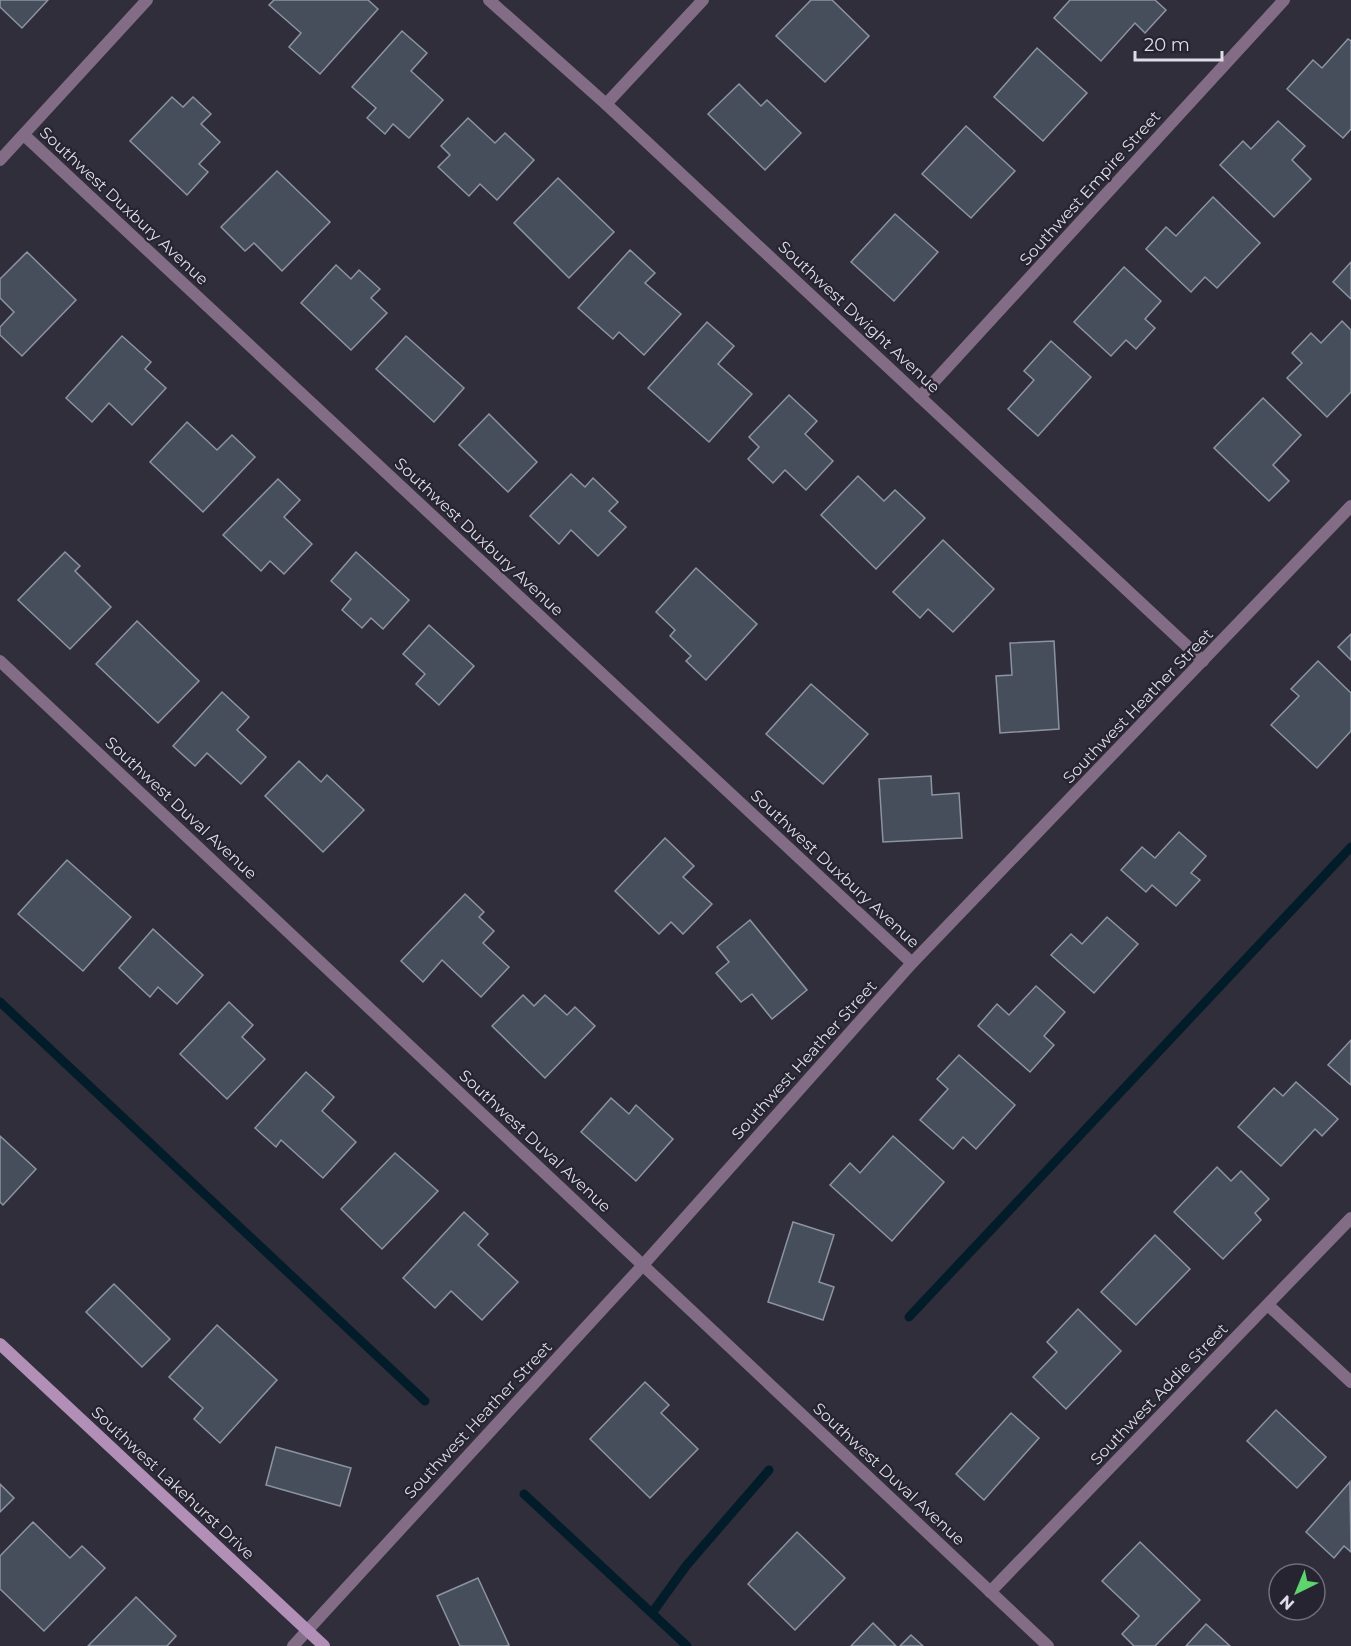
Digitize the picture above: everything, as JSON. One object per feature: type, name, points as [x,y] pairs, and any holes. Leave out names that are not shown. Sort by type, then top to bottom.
[{"type":"street","points":[[0,160],[147,0]]},
{"type":"street","name":"Southwest Dwight Avenue","points":[[489,0],[606,104],[1203,661]]},
{"type":"street","points":[[606,104],[703,0]]},
{"type":"street","name":"Southwest Empire Street","points":[[920,397],[1284,0]]},
{"type":"street","name":"Southwest Duxbury Avenue","points":[[24,135],[912,963]]},
{"type":"street","name":"Southwest Heather Street","points":[[293,1646],[643,1264],[912,963],[1351,506]]},
{"type":"street","name":"Southwest Duval Avenue","points":[[0,661],[1048,1646]]},
{"type":"street","name":"Southwest Addie Street","points":[[990,1592],[1351,1218]]},
{"type":"street","points":[[1268,1305],[1351,1382]]},
{"type":"street","name":"Southwest Lakehurst Drive","points":[[0,1344],[324,1646]]},
{"type":"building","points":[[0,0],[48,0],[22,28],[0,7]]},
{"type":"building","points":[[274,0],[368,0],[378,9],[320,74],[289,47],[301,33],[269,5]]},
{"type":"building","points":[[811,0],[832,0],[869,36],[825,82],[776,36]]},
{"type":"building","points":[[1070,0],[1155,0],[1166,10],[1145,33],[1135,23],[1101,61],[1054,18]]},
{"type":"building","points":[[402,31],[427,53],[411,71],[443,100],[409,138],[393,124],[385,134],[367,118],[376,108],[352,87]]},
{"type":"building","points":[[1348,39],[1351,41],[1351,129],[1343,138],[1287,89],[1313,60],[1322,68]]},
{"type":"building","points":[[1037,48],[1087,93],[1043,141],[994,97]]},
{"type":"building","points":[[739,84],[761,106],[767,100],[801,133],[765,170],[708,114]]},
{"type":"building","points":[[172,97],[183,107],[193,97],[211,114],[201,124],[220,142],[199,164],[208,172],[187,195],[130,141]]},
{"type":"building","points":[[468,118],[495,143],[505,133],[534,160],[497,200],[480,184],[469,196],[438,167],[450,155],[441,146]]},
{"type":"building","points":[[1278,121],[1305,146],[1292,160],[1311,179],[1274,217],[1220,165],[1243,141],[1251,149]]},
{"type":"building","points":[[966,126],[1015,171],[971,218],[922,174]]},
{"type":"building","points":[[277,171],[330,222],[282,271],[254,243],[245,251],[221,227]]},
{"type":"building","points":[[558,178],[614,232],[569,278],[514,223]]},
{"type":"building","points":[[1213,197],[1260,243],[1217,288],[1205,277],[1191,292],[1146,249],[1166,227],[1176,236]]},
{"type":"building","points":[[895,214],[938,252],[894,301],[851,262]]},
{"type":"building","points":[[630,250],[655,273],[645,283],[681,314],[644,355],[619,332],[613,339],[578,308]]},
{"type":"building","points":[[27,252],[76,300],[22,356],[0,335],[0,327],[14,312],[0,298],[0,279]]},
{"type":"building","points":[[1351,262],[1351,299],[1333,282]]},
{"type":"building","points":[[336,265],[351,279],[359,270],[380,289],[371,298],[387,313],[351,350],[301,303]]},
{"type":"building","points":[[1124,267],[1161,301],[1145,319],[1155,328],[1136,349],[1126,340],[1111,356],[1074,322]]},
{"type":"building","points":[[1342,321],[1351,330],[1351,392],[1327,417],[1287,378],[1302,363],[1292,353],[1311,333],[1321,343]]},
{"type":"building","points":[[707,322],[734,346],[718,364],[752,394],[709,442],[648,388]]},
{"type":"building","points":[[122,336],[151,362],[145,369],[166,388],[132,425],[109,403],[92,422],[66,398]]},
{"type":"building","points":[[406,336],[464,388],[434,422],[376,369]]},
{"type":"building","points":[[1051,341],[1091,377],[1038,436],[1008,409],[1034,380],[1024,371]]},
{"type":"building","points":[[789,395],[817,421],[805,434],[833,461],[806,490],[785,470],[773,483],[748,459],[759,447],[749,437]]},
{"type":"building","points":[[1263,398],[1301,435],[1273,465],[1289,481],[1269,501],[1214,448]]},
{"type":"building","points":[[489,414],[537,462],[508,492],[459,445]]},
{"type":"building","points":[[187,422],[217,450],[232,435],[255,457],[203,512],[150,462]]},
{"type":"building","points":[[571,474],[585,487],[593,478],[618,502],[609,511],[626,527],[598,556],[571,530],[559,544],[530,516]]},
{"type":"building","points":[[858,476],[884,501],[895,490],[925,518],[876,569],[821,515]]},
{"type":"building","points":[[278,479],[300,500],[284,517],[312,544],[284,574],[270,561],[261,571],[223,535]]},
{"type":"building","points":[[943,540],[994,589],[953,632],[928,609],[920,618],[893,592]]},
{"type":"building","points":[[65,552],[80,566],[75,571],[111,607],[70,649],[18,600]]},
{"type":"building","points":[[356,552],[409,600],[383,629],[371,618],[362,628],[342,610],[351,599],[331,581]]},
{"type":"building","points":[[696,568],[757,624],[706,680],[686,661],[691,656],[670,636],[675,630],[656,612]]},
{"type":"building","points":[[137,621],[199,681],[158,723],[96,664]]},
{"type":"building","points":[[429,625],[474,666],[439,705],[416,684],[425,674],[403,654]]},
{"type":"building","points":[[1351,634],[1351,660],[1338,647]]},
{"type":"building","points":[[1054,641],[1059,729],[1000,733],[996,676],[1012,675],[1010,643]]},
{"type":"building","points":[[1318,661],[1351,693],[1351,731],[1317,768],[1271,725],[1299,696],[1291,689]]},
{"type":"building","points":[[811,684],[868,734],[823,784],[766,734]]},
{"type":"building","points":[[222,692],[249,717],[237,730],[266,757],[241,784],[207,753],[195,766],[173,746]]},
{"type":"building","points":[[299,761],[321,782],[327,775],[364,810],[323,852],[265,796]]},
{"type":"building","points":[[931,776],[932,795],[959,793],[962,838],[883,842],[879,779]]},
{"type":"building","points":[[1179,832],[1206,856],[1191,873],[1200,880],[1176,906],[1152,885],[1146,892],[1121,870],[1142,847],[1155,858]]},
{"type":"building","points":[[665,838],[694,866],[683,877],[712,904],[683,934],[671,922],[659,934],[615,891]]},
{"type":"building","points":[[67,860],[131,917],[83,971],[18,914]]},
{"type":"building","points":[[465,894],[484,912],[479,917],[494,931],[483,943],[509,967],[481,997],[442,960],[423,982],[401,961]]},
{"type":"building","points":[[1107,917],[1138,944],[1094,993],[1051,955],[1071,934],[1082,944]]},
{"type":"building","points":[[750,920],[807,990],[772,1019],[752,994],[741,1002],[716,973],[729,962],[717,947]]},
{"type":"building","points":[[153,929],[203,975],[177,1004],[158,987],[150,997],[119,968]]},
{"type":"building","points":[[1036,986],[1065,1012],[1044,1036],[1054,1045],[1030,1072],[978,1026],[997,1004],[1009,1015]]},
{"type":"building","points":[[523,995],[534,1006],[545,995],[567,1015],[575,1007],[595,1026],[545,1078],[492,1026]]},
{"type":"building","points":[[229,1002],[253,1025],[242,1037],[265,1059],[227,1099],[180,1054]]},
{"type":"building","points":[[1351,1040],[1351,1085],[1328,1065]]},
{"type":"building","points":[[959,1055],[1015,1105],[976,1149],[963,1137],[953,1149],[920,1120],[948,1089],[937,1079]]},
{"type":"building","points":[[306,1072],[334,1097],[322,1111],[356,1142],[323,1178],[281,1140],[276,1147],[255,1128]]},
{"type":"building","points":[[1296,1082],[1338,1119],[1322,1136],[1315,1129],[1281,1166],[1238,1127],[1274,1088],[1283,1096]]},
{"type":"building","points":[[611,1098],[629,1114],[636,1105],[673,1139],[636,1181],[581,1132]]},
{"type":"building","points":[[0,1136],[36,1169],[3,1205],[0,1202]]},
{"type":"building","points":[[893,1136],[944,1182],[892,1241],[830,1185],[850,1163],[860,1173]]},
{"type":"building","points":[[395,1153],[438,1191],[382,1249],[341,1209]]},
{"type":"building","points":[[1217,1167],[1231,1181],[1241,1171],[1269,1199],[1255,1213],[1261,1220],[1223,1259],[1174,1212]]},
{"type":"building","points":[[464,1212],[488,1234],[478,1245],[518,1282],[482,1320],[451,1291],[435,1308],[403,1278]]},
{"type":"building","points":[[793,1222],[834,1235],[819,1282],[834,1287],[823,1320],[768,1302]]},
{"type":"building","points":[[1155,1235],[1190,1269],[1136,1325],[1101,1292]]},
{"type":"building","points":[[114,1284],[170,1339],[142,1367],[86,1312]]},
{"type":"building","points":[[1078,1309],[1121,1351],[1066,1409],[1033,1377],[1057,1352],[1047,1342]]},
{"type":"building","points":[[217,1325],[277,1380],[220,1443],[194,1419],[203,1408],[169,1377]]},
{"type":"building","points":[[645,1382],[669,1405],[661,1413],[698,1449],[650,1498],[590,1439]]},
{"type":"building","points":[[1276,1410],[1326,1457],[1297,1488],[1247,1441]]},
{"type":"building","points":[[1011,1413],[1039,1438],[984,1500],[956,1474]]},
{"type":"building","points":[[276,1447],[351,1468],[340,1506],[266,1485]]},
{"type":"building","points":[[1350,1482],[1351,1552],[1344,1546],[1334,1558],[1306,1532]]},
{"type":"building","points":[[0,1484],[14,1498],[0,1512]]},
{"type":"building","points":[[33,1522],[70,1558],[82,1546],[105,1568],[44,1631],[0,1589],[0,1556]]},
{"type":"building","points":[[797,1532],[845,1578],[795,1630],[748,1584]]},
{"type":"building","points":[[1140,1542],[1200,1600],[1155,1646],[1134,1646],[1122,1634],[1139,1616],[1102,1581]]},
{"type":"building","points":[[478,1578],[509,1645],[460,1646],[437,1596]]},
{"type":"building","points":[[136,1597],[176,1636],[167,1646],[88,1646]]},
{"type":"building","points":[[873,1623],[896,1646],[851,1646]]},
{"type":"building","points":[[1206,1624],[1230,1646],[1186,1646]]},
{"type":"building","points":[[911,1635],[923,1646],[900,1646]]},
{"type":"waterway","points":[[909,1317],[1351,847]]},
{"type":"waterway","points":[[0,1002],[425,1401]]},
{"type":"waterway","points":[[652,1613],[686,1566],[769,1470]]},
{"type":"waterway","points":[[524,1494],[687,1646]]}]
